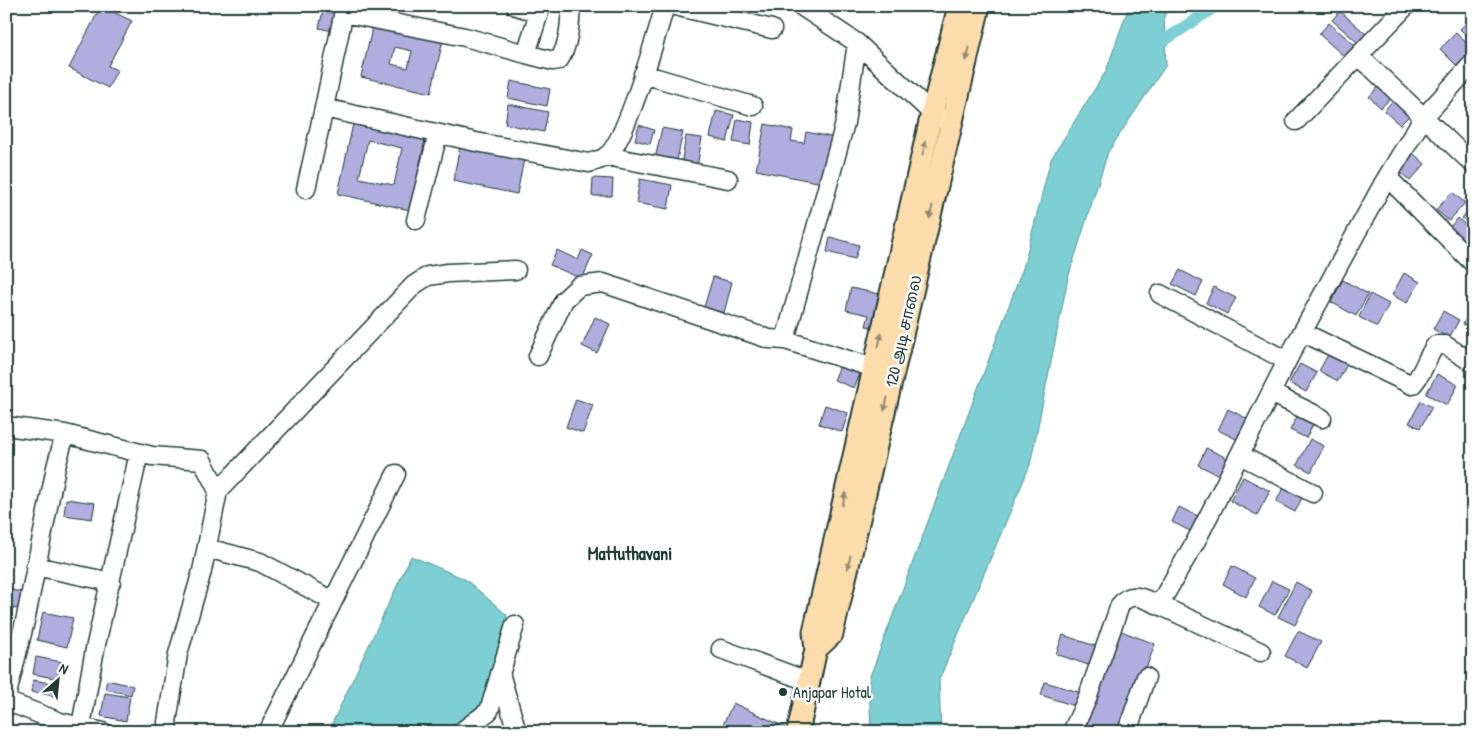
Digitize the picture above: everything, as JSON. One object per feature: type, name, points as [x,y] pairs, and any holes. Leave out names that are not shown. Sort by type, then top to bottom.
[{"type":"main road","name":"120 அடி சாலை","points":[[798,732],[816,649],[814,632],[932,113],[959,6]]},
{"type":"main road","name":"120 அடி சாலை","points":[[816,649],[832,634],[979,6]]},
{"type":"street","points":[[516,6],[540,10],[526,54]]},
{"type":"street","points":[[306,189],[344,9],[465,37],[553,61],[559,60],[563,53],[568,35],[572,6]]},
{"type":"street","points":[[324,108],[438,134],[589,163],[606,156],[619,138],[643,74],[665,6]]},
{"type":"street","points":[[675,6],[772,29]]},
{"type":"street","points":[[800,6],[858,43],[932,113],[952,125]]},
{"type":"street","points":[[1296,121],[1406,6]]},
{"type":"street","points":[[785,340],[845,123],[858,43]]},
{"type":"street","points":[[1359,56],[1473,164]]},
{"type":"street","points":[[1159,605],[1198,537],[1302,332],[1387,177],[1424,118],[1473,63]]},
{"type":"street","points":[[643,74],[753,106]]},
{"type":"street","points":[[416,220],[438,134]]},
{"type":"street","points":[[606,156],[728,178]]},
{"type":"street","points":[[1387,177],[1473,263]]},
{"type":"street","points":[[168,732],[167,722],[178,654],[207,548],[218,491],[414,285],[428,276],[448,273],[516,270]]},
{"type":"street","points":[[538,356],[564,300],[579,286],[603,283],[769,339],[785,340],[874,368]]},
{"type":"street","points":[[1160,294],[1287,361]]},
{"type":"street","points":[[1302,332],[1412,385],[1416,381],[1430,352],[1436,345],[1445,345],[1473,363]]},
{"type":"street","points":[[1271,393],[1322,418]]},
{"type":"street","points":[[6,426],[65,434],[139,453],[202,460],[218,491]]},
{"type":"street","points":[[65,434],[35,566],[26,617],[6,700],[60,722],[103,732]]},
{"type":"street","points":[[81,726],[139,453]]},
{"type":"street","points":[[1240,455],[1313,493]]},
{"type":"street","points":[[268,732],[331,600],[396,474]]},
{"type":"street","points":[[207,548],[260,562],[331,600]]},
{"type":"street","points":[[35,566],[111,582]]},
{"type":"street","points":[[1072,732],[1087,699],[1120,605],[1125,598],[1134,595],[1261,652]]},
{"type":"street","points":[[461,732],[488,711],[515,625]]},
{"type":"street","points":[[721,649],[810,682]]},
{"type":"street","points":[[500,673],[517,732]]},
{"type":"street","points":[[1128,732],[1146,677]]},
{"type":"water","points":[[1129,6],[1172,6],[1164,16],[1166,65],[1108,152],[1068,278],[1030,465],[939,680],[941,732],[871,732],[869,679],[1023,268],[1051,159],[1106,71]]},
{"type":"water","points":[[411,556],[465,579],[507,615],[482,708],[447,732],[328,732]]},
{"type":"building","points":[[101,6],[132,21],[108,66],[117,70],[108,88],[69,68]]},
{"type":"building","points":[[324,6],[342,9],[337,32],[319,28]]},
{"type":"building","points":[[1340,11],[1366,34],[1358,43],[1332,20]]},
{"type":"building","points":[[1473,17],[1473,42],[1460,29]]},
{"type":"building","points":[[1329,23],[1358,48],[1348,60],[1319,34]]},
{"type":"building","points":[[373,24],[443,40],[431,93],[361,77]],"holes":[[[395,47],[412,51],[408,68],[391,64]]]},
{"type":"building","points":[[1456,33],[1473,49],[1473,54],[1459,68],[1440,49]]},
{"type":"building","points":[[511,81],[550,89],[547,106],[508,98]]},
{"type":"building","points":[[1382,83],[1394,94],[1381,108],[1369,97]]},
{"type":"building","points":[[1395,98],[1412,113],[1400,125],[1384,111]]},
{"type":"building","points":[[508,104],[548,112],[544,132],[505,124]]},
{"type":"building","points":[[716,111],[734,115],[727,142],[710,137]]},
{"type":"building","points":[[354,119],[426,135],[410,210],[338,194]],"holes":[[[368,140],[402,148],[394,185],[359,178]]]},
{"type":"building","points":[[737,119],[753,122],[750,145],[733,142]]},
{"type":"building","points":[[765,124],[793,130],[791,141],[804,143],[806,132],[831,137],[822,183],[756,170]]},
{"type":"building","points":[[639,125],[654,130],[650,144],[635,140]]},
{"type":"building","points":[[662,128],[683,132],[676,164],[655,159]]},
{"type":"building","points":[[686,136],[702,138],[697,167],[681,165]]},
{"type":"building","points":[[460,146],[524,159],[517,194],[453,181]]},
{"type":"building","points":[[1413,153],[1425,164],[1410,181],[1398,170]]},
{"type":"building","points":[[593,178],[613,179],[612,196],[592,196]]},
{"type":"building","points":[[640,179],[672,185],[668,209],[636,203]]},
{"type":"building","points":[[1452,192],[1465,203],[1449,221],[1436,210]]},
{"type":"building","points":[[1470,209],[1473,211],[1473,228],[1462,218]]},
{"type":"building","points":[[1458,218],[1471,230],[1463,240],[1449,228]]},
{"type":"building","points":[[830,237],[859,245],[855,259],[827,252]]},
{"type":"building","points":[[557,250],[578,260],[582,250],[593,255],[582,279],[550,265]]},
{"type":"building","points":[[1180,270],[1203,282],[1196,296],[1172,284]]},
{"type":"building","points":[[1404,273],[1420,282],[1407,303],[1392,295]]},
{"type":"building","points":[[713,277],[732,282],[724,313],[704,307]]},
{"type":"building","points":[[1343,280],[1368,294],[1356,316],[1331,302]]},
{"type":"building","points":[[1214,287],[1236,298],[1227,314],[1206,303]]},
{"type":"building","points":[[851,288],[884,295],[877,328],[866,326],[869,315],[846,310]]},
{"type":"building","points":[[1370,294],[1389,304],[1377,327],[1359,317]]},
{"type":"building","points":[[1473,307],[1473,329],[1463,324]]},
{"type":"building","points":[[1443,311],[1459,320],[1449,338],[1433,329]]},
{"type":"building","points":[[595,317],[610,324],[597,353],[582,346]]},
{"type":"building","points":[[1331,349],[1350,359],[1338,381],[1319,371]]},
{"type":"building","points":[[1300,364],[1317,373],[1306,392],[1289,383]]},
{"type":"building","points":[[840,366],[860,374],[854,388],[834,380]]},
{"type":"building","points":[[1437,374],[1458,385],[1447,405],[1426,394]]},
{"type":"building","points":[[576,399],[593,405],[583,433],[566,427]]},
{"type":"building","points":[[1421,401],[1432,407],[1420,428],[1409,423]]},
{"type":"building","points":[[1304,403],[1320,411],[1306,438],[1290,430]]},
{"type":"building","points":[[825,405],[848,413],[842,432],[819,424]]},
{"type":"building","points":[[1228,409],[1252,421],[1242,442],[1218,430]]},
{"type":"building","points":[[1310,439],[1324,446],[1311,472],[1297,465]]},
{"type":"building","points":[[1206,448],[1227,458],[1219,475],[1198,465]]},
{"type":"building","points":[[1290,474],[1309,484],[1295,512],[1276,502]]},
{"type":"building","points":[[1243,477],[1270,491],[1257,515],[1230,501]]},
{"type":"building","points":[[66,499],[95,503],[92,519],[64,515]]},
{"type":"building","points":[[1179,507],[1202,518],[1194,533],[1172,522]]},
{"type":"building","points":[[1232,566],[1255,578],[1246,597],[1223,584]]},
{"type":"building","points":[[1272,581],[1289,589],[1275,615],[1259,607]]},
{"type":"building","points":[[1296,582],[1312,591],[1295,625],[1278,617]]},
{"type":"building","points":[[6,589],[27,593],[24,610],[6,607]]},
{"type":"building","points":[[43,612],[73,618],[67,647],[37,640]]},
{"type":"building","points":[[6,630],[19,632],[16,649],[6,647]]},
{"type":"building","points":[[1121,631],[1155,644],[1123,732],[1084,732]]},
{"type":"building","points":[[1298,631],[1321,642],[1307,668],[1285,656]]},
{"type":"building","points":[[1063,635],[1101,648],[1094,667],[1056,654]]},
{"type":"building","points":[[36,657],[62,662],[59,679],[33,674]]},
{"type":"building","points":[[33,680],[56,684],[55,696],[31,692]]},
{"type":"building","points":[[107,680],[133,686],[131,695],[105,689]]},
{"type":"building","points":[[1045,682],[1082,693],[1078,707],[1041,695]]},
{"type":"building","points":[[105,693],[130,697],[126,721],[101,716]]},
{"type":"building","points":[[733,703],[785,727],[783,732],[720,731]]},
{"type":"waterway","points":[[1149,43],[1165,40],[1216,6]]},
{"type":"place","name":"Anjapar Hotal","points":[[783,692]]},
{"type":"district","name":"Mattuthavani","points":[[630,553]]}]
